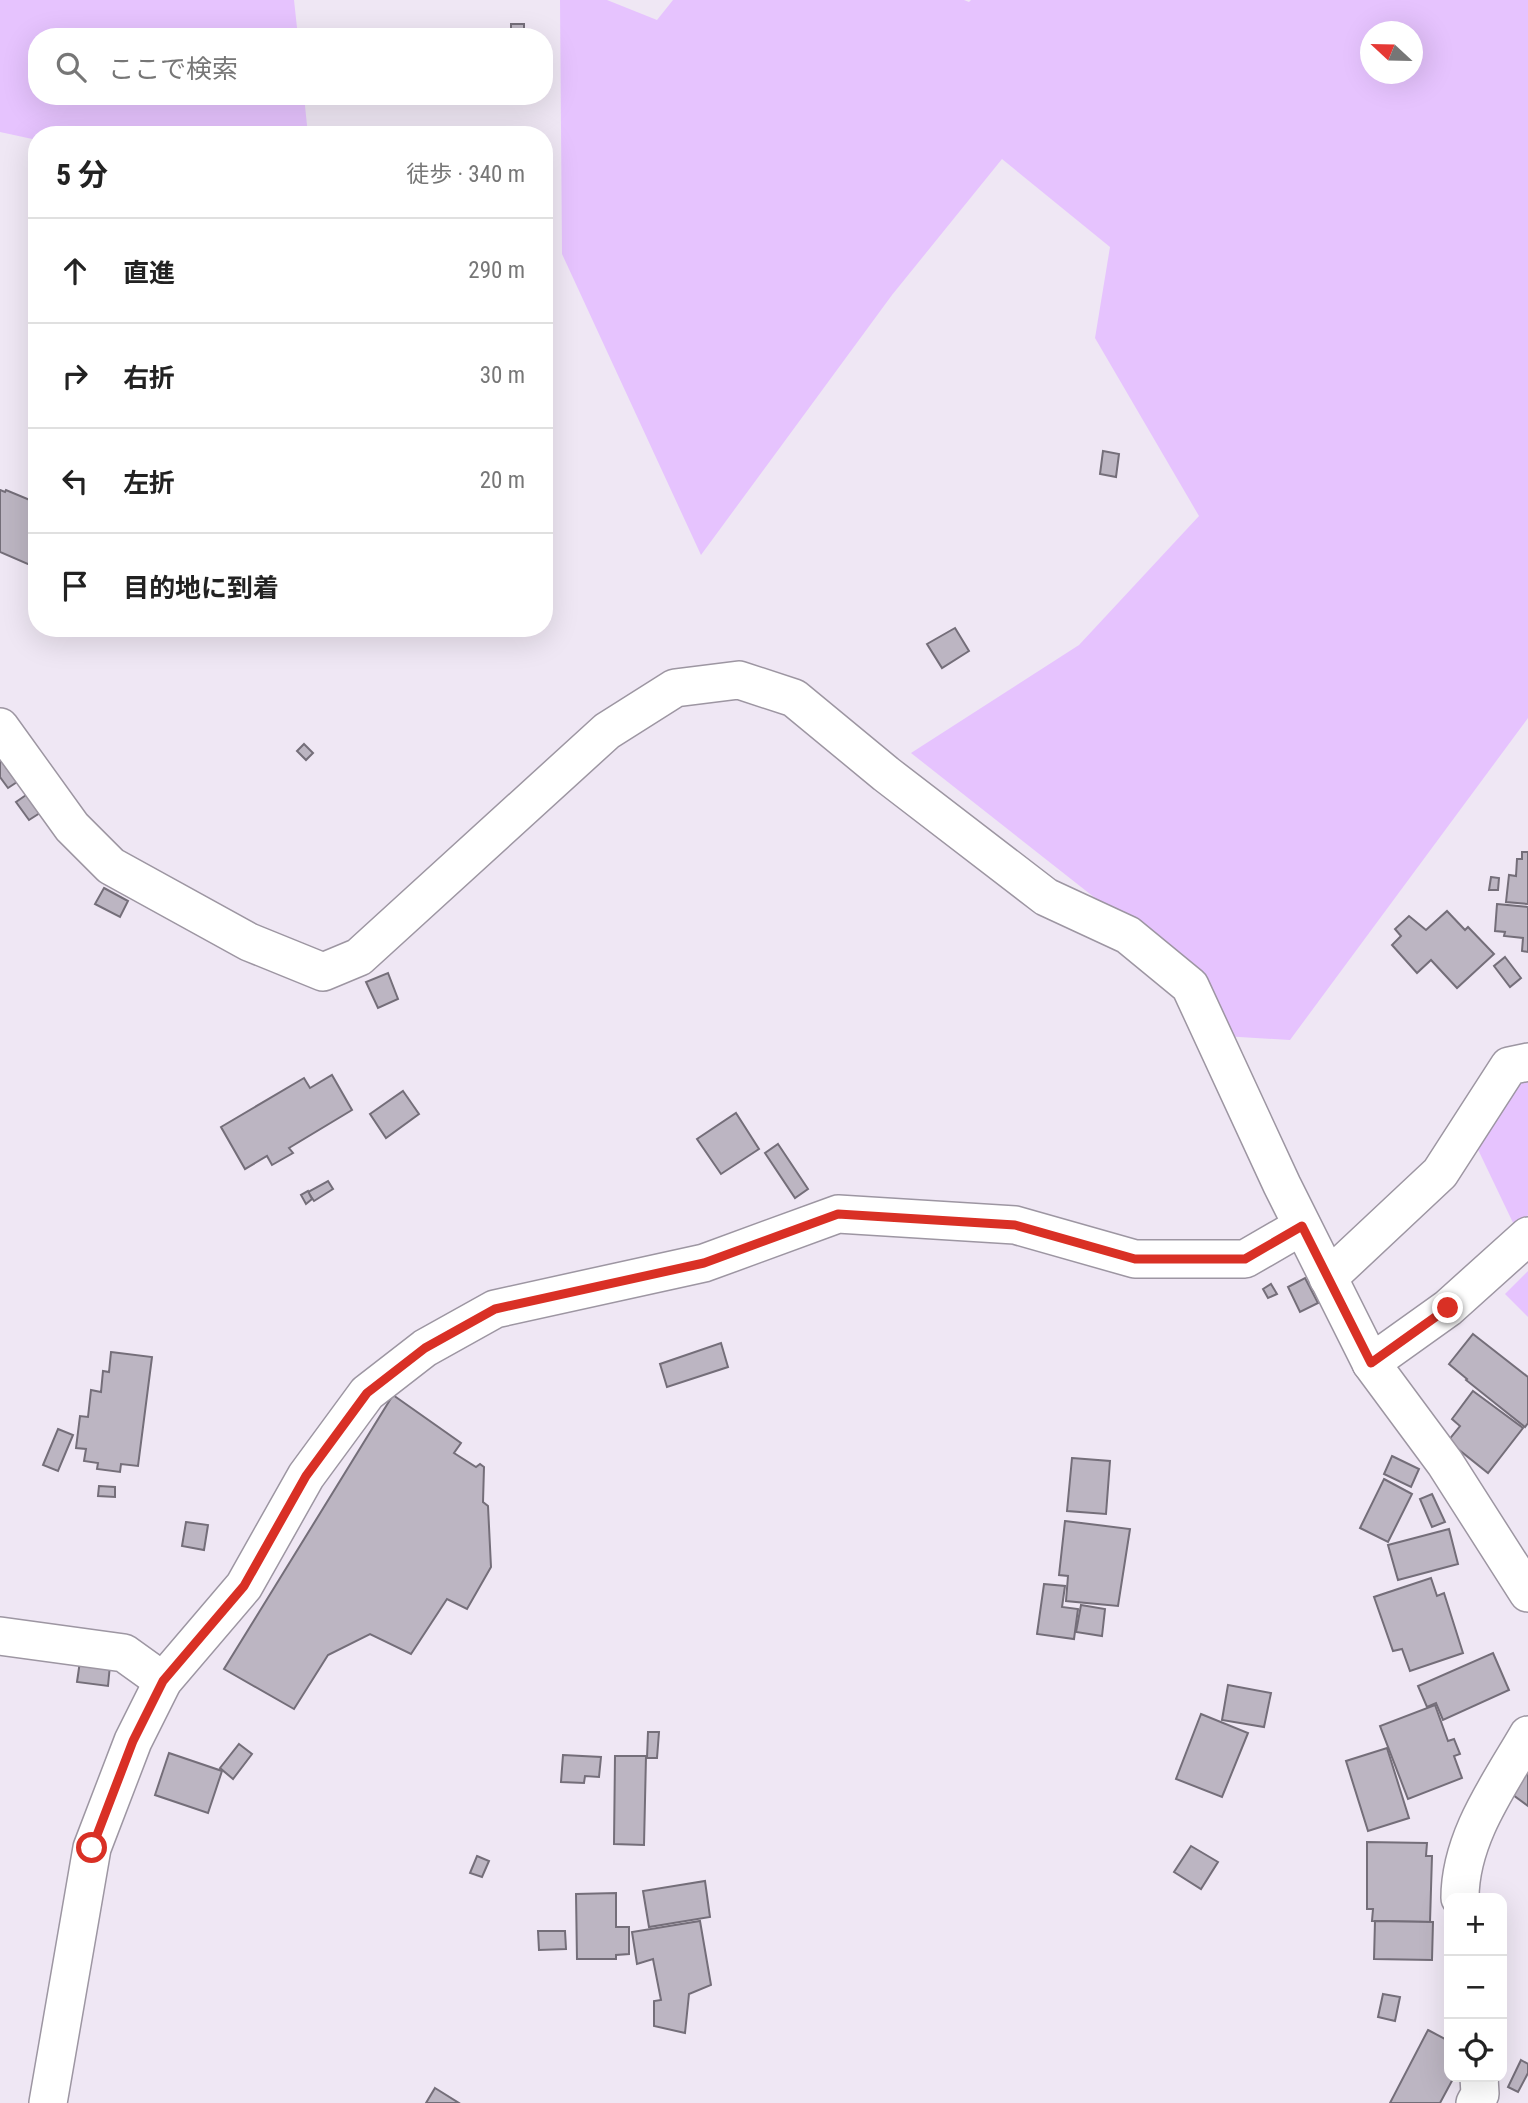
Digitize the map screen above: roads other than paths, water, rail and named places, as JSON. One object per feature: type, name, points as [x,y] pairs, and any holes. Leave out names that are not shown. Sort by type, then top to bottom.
[{"type":"street","points":[[0,727],[72,827],[111,866],[249,942],[323,972],[359,957],[607,731],[675,688],[739,680],[794,698],[886,774],[1046,897],[1128,935],[1190,986],[1302,1226],[1371,1363],[1445,1463],[1528,1593]]},
{"type":"street","points":[[1328,1278],[1440,1173],[1509,1066],[1528,1062]]},
{"type":"street","points":[[48,2103],[92,1848],[133,1741],[163,1681],[244,1586],[306,1476],[367,1393],[425,1348],[495,1309],[704,1263],[838,1214],[1015,1225],[1135,1259],[1245,1259],[1302,1226]]},
{"type":"street","points":[[1371,1363],[1448,1308],[1528,1236]]},
{"type":"street","points":[[0,1636],[124,1653],[163,1681]]},
{"type":"street","points":[[1460,1893],[1477,1822],[1528,1735]]},
{"type":"street","points":[[1475,2103],[1480,2094],[1479,2082]]}]
